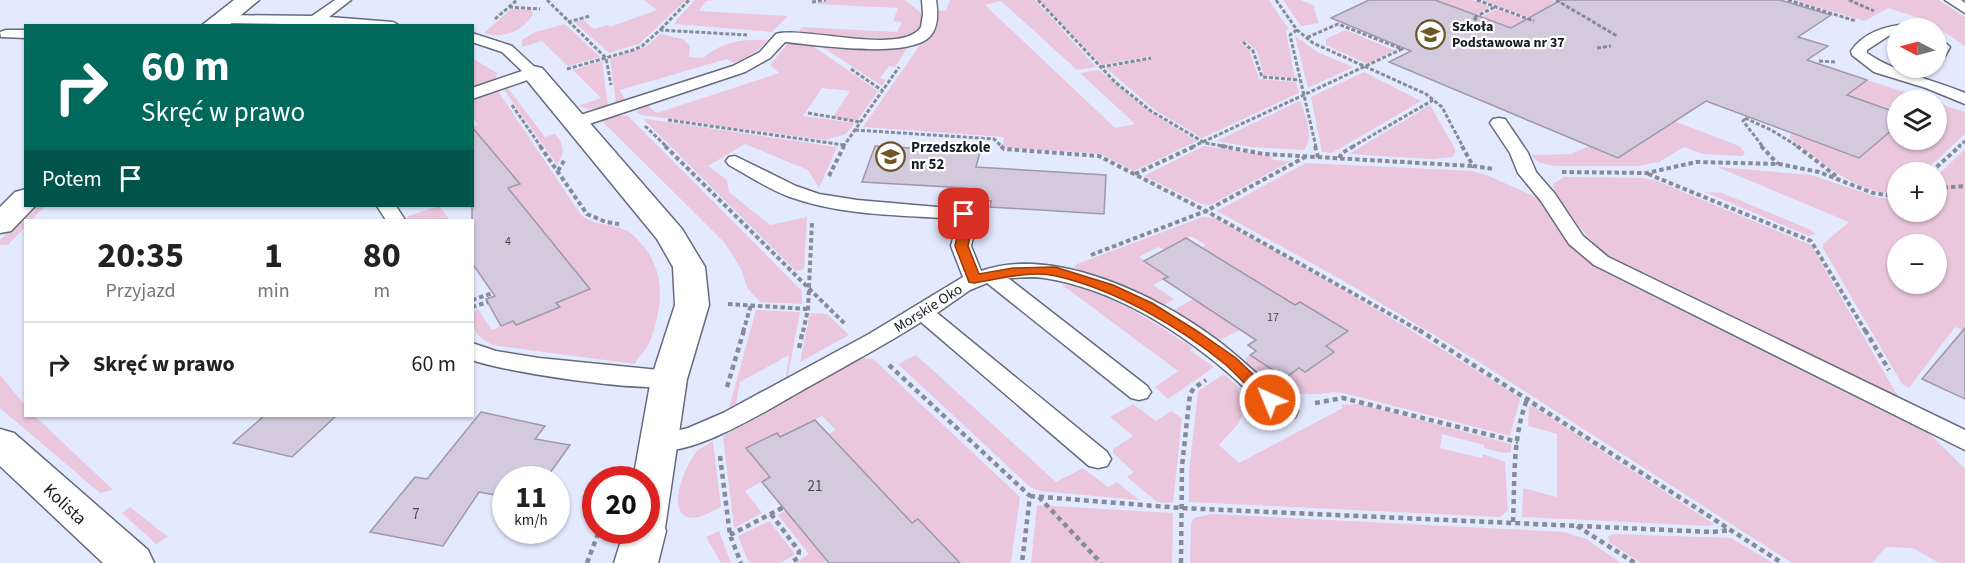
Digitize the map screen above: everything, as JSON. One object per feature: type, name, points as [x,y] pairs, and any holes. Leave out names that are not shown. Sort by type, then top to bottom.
[{"type":"street","points":[[217,22],[248,0]]},
{"type":"street","points":[[535,75],[671,236],[688,267],[692,305],[669,379],[656,466]]},
{"type":"street","points":[[0,224],[24,200]]},
{"type":"street","name":"Kolista","points":[[0,443],[132,563]]},
{"type":"street","points":[[636,563],[641,544]]},
{"type":"lane","points":[[315,21],[344,0]]},
{"type":"lane","points":[[1952,0],[1965,9]]},
{"type":"lane","points":[[574,123],[747,65],[765,55],[781,38],[876,44],[918,39],[925,33],[930,20],[930,4]]},
{"type":"lane","points":[[217,22],[315,21],[362,24]]},
{"type":"lane","points":[[1887,31],[1859,51],[1860,55],[1887,71]]},
{"type":"lane","points":[[6,34],[24,34]]},
{"type":"lane","points":[[474,38],[507,49],[535,75]]},
{"type":"lane","points":[[474,93],[498,83],[535,75]]},
{"type":"lane","points":[[1909,78],[1965,99]]},
{"type":"lane","points":[[1932,85],[1933,78]]},
{"type":"lane","points":[[1499,123],[1519,153],[1527,173],[1548,198],[1576,240],[1601,261],[1965,441]]},
{"type":"lane","points":[[735,161],[787,189],[819,198],[863,206],[964,214],[968,218],[962,246],[982,277],[1139,392]]},
{"type":"lane","name":"Morskie Oko","points":[[660,443],[700,435],[867,345],[982,277],[1055,271],[1108,288],[1158,313],[1231,362],[1270,400],[1286,411]]},
{"type":"lane","points":[[922,312],[1098,459]]},
{"type":"lane","points":[[474,351],[485,356],[540,366],[633,378],[669,379]]},
{"type":"path","points":[[517,0],[509,7],[540,9]]},
{"type":"path","points":[[549,0],[568,22],[606,58]]},
{"type":"path","points":[[535,75],[606,58],[642,46],[689,0]]},
{"type":"path","points":[[812,2],[826,0]]},
{"type":"path","points":[[1038,0],[1101,68],[1151,111],[1205,142],[1264,154],[1473,166],[1527,173],[1647,173],[1696,162],[1779,164],[1805,168],[1838,178],[1873,193],[1887,195]]},
{"type":"path","points":[[1276,0],[1297,30],[1322,49],[1426,94],[1442,107],[1473,166]]},
{"type":"path","points":[[1478,0],[1534,21]]},
{"type":"path","points":[[1556,0],[1617,36]]},
{"type":"path","points":[[1477,20],[1473,18],[1495,7]]},
{"type":"path","points":[[568,22],[590,16]]},
{"type":"path","points":[[1135,174],[1402,49],[1338,24],[1306,38]]},
{"type":"path","points":[[660,30],[781,38]]},
{"type":"path","points":[[1297,30],[1290,35],[1318,157]]},
{"type":"path","points":[[1242,42],[1253,51],[1262,77],[1300,81]]},
{"type":"path","points":[[1597,48],[1611,46]]},
{"type":"path","points":[[1101,68],[1151,58]]},
{"type":"path","points":[[1818,61],[1836,62]]},
{"type":"path","points":[[498,83],[587,214],[606,222],[624,225]]},
{"type":"path","points":[[1339,158],[1342,153],[1433,100]]},
{"type":"path","points":[[615,110],[620,113],[844,145]]},
{"type":"path","points":[[808,113],[860,122]]},
{"type":"path","points":[[634,115],[810,291],[1030,496],[1180,508],[1712,532],[1731,530]]},
{"type":"path","points":[[1779,164],[1752,136],[1743,121],[1745,117],[1788,137],[1838,178]]},
{"type":"path","points":[[855,129],[994,139],[1004,149],[1092,155],[1135,174],[1206,210],[1377,305],[1528,397],[1782,563]]},
{"type":"path","points":[[1942,162],[1965,141]]},
{"type":"path","points":[[1055,271],[1206,210],[1306,156]]},
{"type":"path","points":[[1647,173],[1811,241],[1920,418]]},
{"type":"path","points":[[1947,187],[1965,186]]},
{"type":"path","points":[[474,299],[493,293]]},
{"type":"path","points":[[474,306],[488,302]]},
{"type":"path","points":[[768,306],[808,309]]},
{"type":"path","points":[[1181,563],[1180,508],[1189,401],[1194,388]]},
{"type":"path","points":[[1513,522],[1518,442],[1524,404],[1528,397]]},
{"type":"path","points":[[1286,411],[1333,398],[1342,398],[1518,442]]},
{"type":"path","points":[[1022,563],[1030,496]]},
{"type":"path","points":[[1038,497],[1101,563]]},
{"type":"path","points":[[730,535],[784,507]]},
{"type":"path","points":[[771,514],[799,550],[798,558],[790,563]]},
{"type":"path","points":[[1577,525],[1635,563]]},
{"type":"path","points":[[587,563],[594,544]]},
{"type":"shaded area","points":[[644,0],[686,0],[639,44],[609,53],[574,22],[583,20],[594,29],[608,25],[610,27],[657,10]]},
{"type":"shaded area","points":[[695,0],[717,0],[706,1],[699,11],[788,16],[772,32],[675,24]]},
{"type":"shaded area","points":[[829,0],[905,0],[921,13],[920,27],[914,33],[901,39],[803,35],[799,31],[802,27],[897,32],[902,22],[893,21],[898,8],[816,4]]},
{"type":"shaded area","points":[[950,0],[1035,0],[1096,67],[1077,70],[1001,1],[985,5],[1115,128],[1135,124],[1080,73],[1099,70],[1148,111],[1197,141],[1134,171],[1101,154],[1011,148],[1003,145],[1004,137],[863,127],[922,42],[935,30],[938,11],[946,10]]},
{"type":"shaded area","points":[[1040,0],[1269,0],[1288,28],[1286,32],[1295,78],[1264,75],[1257,51],[1246,41],[1240,43],[1249,49],[1259,79],[1296,82],[1299,93],[1202,138],[1155,110],[1106,68],[1152,59],[1150,56],[1102,65]]},
{"type":"shaded area","points":[[1283,0],[1301,0],[1315,6],[1319,23],[1301,26]]},
{"type":"shaded area","points":[[1435,0],[1473,0],[1490,7],[1468,18]]},
{"type":"shaded area","points":[[1482,0],[1552,0],[1615,37],[1536,20]]},
{"type":"shaded area","points":[[1794,0],[1939,0],[1965,17],[1965,46],[1947,34],[1947,18],[1920,18],[1888,8],[1865,21]]},
{"type":"shaded area","points":[[511,9],[532,10],[533,14],[518,30],[498,35],[484,33]]},
{"type":"shaded area","points":[[1497,9],[1531,22],[1515,29],[1481,17]]},
{"type":"shaded area","points":[[565,24],[600,57],[568,66],[542,41],[522,47],[522,40],[535,32]]},
{"type":"shaded area","points":[[1345,30],[1394,50],[1367,64],[1326,45],[1326,39]]},
{"type":"shaded area","points":[[660,34],[683,39],[690,46],[689,57],[703,58],[718,48],[734,42],[768,40],[757,51],[735,64],[727,59],[620,90],[625,100],[616,103],[610,59],[647,46]]},
{"type":"shaded area","points":[[1295,36],[1317,52],[1353,67],[1308,88]]},
{"type":"shaded area","points":[[789,42],[810,44],[878,91],[857,121],[833,117],[850,91],[822,88],[803,116],[855,123],[846,134],[825,140],[642,115],[636,112],[647,105],[657,113],[779,73],[770,65]]},
{"type":"shaded area","points":[[818,44],[909,46],[895,67],[889,66],[880,78],[886,80],[882,86]]},
{"type":"shaded area","points":[[474,59],[497,73],[496,78],[474,89]]},
{"type":"shaded area","points":[[602,61],[608,106],[589,109],[578,106],[601,98],[573,70]]},
{"type":"shaded area","points":[[1364,72],[1421,101],[1332,153],[1322,152],[1311,97]]},
{"type":"shaded area","points":[[1867,80],[1898,90],[1887,90],[1887,109],[1847,95]]},
{"type":"shaded area","points":[[507,87],[545,137],[555,134],[558,138],[563,149],[557,165],[503,88]]},
{"type":"shaded area","points":[[495,90],[498,91],[581,215],[586,219],[628,231],[652,258],[659,281],[659,305],[650,341],[635,364],[492,345],[476,332],[474,312],[478,309],[492,330],[513,321],[516,325],[560,307],[556,303],[590,289],[508,188],[519,183],[474,129],[474,126],[478,125],[474,119],[474,99]]},
{"type":"shaded area","points":[[1299,101],[1307,120],[1309,133],[1304,150],[1251,147],[1217,141]]},
{"type":"shaded area","points":[[1430,105],[1455,149],[1452,157],[1432,159],[1349,154]]},
{"type":"shaded area","points":[[1947,106],[1965,112],[1965,134],[1935,162],[1887,162],[1887,193],[1852,182],[1789,137],[1792,134],[1859,158],[1887,134],[1887,150],[1947,150]]},
{"type":"shaded area","points":[[614,115],[628,116],[802,291],[802,304],[760,302],[748,289],[741,269],[724,242],[601,120]]},
{"type":"shaded area","points":[[644,120],[837,147],[819,188],[808,170],[745,144],[708,166],[727,180],[729,192],[770,225],[807,217],[804,269],[796,271]]},
{"type":"shaded area","points":[[1674,121],[1739,146],[1745,153],[1742,156],[1703,154],[1684,147],[1659,162],[1638,166],[1554,166],[1538,162],[1531,155],[1571,154],[1589,146],[1618,158]]},
{"type":"shaded area","points":[[1204,146],[1271,156],[1273,160],[1291,161],[1210,205],[1201,204],[1144,176]]},
{"type":"shaded area","points":[[1965,149],[1965,331],[1955,327],[1909,388],[1902,384],[1823,248],[1823,244],[1849,222],[1717,167],[1811,175],[1887,198],[1887,222],[1947,222],[1947,166]]},
{"type":"shaded area","points":[[1306,163],[1472,171],[1484,174],[1536,197],[1579,253],[1612,275],[1923,427],[1965,469],[1965,563],[1939,563],[1913,548],[1886,547],[1872,563],[1792,563],[1476,360],[1342,280],[1217,211]]},
{"type":"shaded area","points":[[1564,177],[1643,178],[1657,181],[1811,245],[1900,400],[1622,265],[1591,240],[1576,223],[1554,190],[1553,184]]},
{"type":"shaded area","points":[[1705,192],[1722,193],[1811,230],[1815,234],[1809,236]]},
{"type":"shaded area","points":[[33,207],[44,207],[32,219],[24,219],[24,228],[8,245],[0,245],[0,240]]},
{"type":"shaded area","points":[[440,207],[449,219],[406,219],[408,216]]},
{"type":"shaded area","points":[[1203,217],[1215,218],[1292,261],[1517,396],[1520,399],[1510,436],[1344,393],[1296,393],[1264,381],[1249,367],[1245,358],[1250,355],[1285,378],[1299,368],[1305,372],[1334,352],[1326,346],[1348,331],[1300,302],[1295,305],[1202,248],[1206,245],[1191,236],[1164,250],[1158,247],[1139,257],[1168,277],[1153,285],[1174,299],[1165,305],[1074,268],[1077,264]]},
{"type":"shaded area","points":[[1061,284],[1097,294],[1130,309],[1192,347],[1190,350],[1214,367],[1168,399],[1155,387],[1178,371]]},
{"type":"shaded area","points":[[1193,299],[1240,330],[1220,340],[1174,310]]},
{"type":"shaded area","points":[[756,310],[800,312],[788,376],[786,377],[789,355],[740,382],[736,404],[729,408]]},
{"type":"shaded area","points":[[810,313],[827,314],[849,335],[800,362]]},
{"type":"shaded area","points":[[916,355],[1056,482],[1083,468],[1108,487],[1117,482],[1139,500],[1040,491],[1030,487],[898,364]]},
{"type":"shaded area","points":[[862,358],[873,359],[1020,497],[1011,563],[960,563],[918,519],[911,523],[829,434],[836,430],[822,416],[780,437],[777,433],[746,448],[770,477],[745,491],[762,513],[734,528],[723,436]]},
{"type":"shaded area","points":[[1224,374],[1237,386],[1245,409],[1238,424],[1219,445],[1239,463],[1343,408],[1341,405],[1359,404],[1511,444],[1511,452],[1503,453],[1484,448],[1484,445],[1442,434],[1440,448],[1482,458],[1483,454],[1505,462],[1508,510],[1500,517],[1189,502],[1189,472],[1198,391]]},
{"type":"shaded area","points":[[0,375],[24,404],[24,417],[36,417],[113,490],[100,493],[0,408]]},
{"type":"shaded area","points":[[1133,404],[1156,421],[1171,411],[1182,418],[1173,503],[1157,502],[1127,477],[1134,472],[1113,453],[1113,449],[1133,436],[1110,417]]},
{"type":"shaded area","points":[[1529,406],[1533,406],[1714,524],[1708,526],[1522,517],[1523,488],[1557,497],[1557,434],[1528,426]]},
{"type":"shaded area","points":[[713,441],[721,507],[699,517],[687,517],[681,512],[678,503],[682,480],[697,451]]},
{"type":"shaded area","points":[[1037,505],[1173,513],[1172,563],[1031,563]]},
{"type":"shaded area","points":[[130,507],[168,537],[156,544],[122,513]]},
{"type":"shaded area","points":[[786,510],[827,561],[796,563],[809,554],[778,515]]},
{"type":"shaded area","points":[[1211,514],[1564,532],[1586,539],[1621,563],[1190,563],[1191,523],[1194,518]]},
{"type":"shaded area","points":[[769,521],[795,554],[781,563],[749,563],[738,536]]},
{"type":"shaded area","points":[[719,531],[731,563],[721,563],[706,537]]},
{"type":"shaded area","points":[[1613,534],[1731,538],[1773,563],[1641,563],[1609,542],[1608,536]]},
{"type":"building","points":[[1369,0],[1435,0],[1511,28],[1561,0],[1780,0],[1831,15],[1798,37],[1828,46],[1807,60],[1867,80],[1847,95],[1887,109],[1887,134],[1859,158],[1706,101],[1618,158],[1389,62],[1411,51],[1331,18]]},
{"type":"building","points":[[474,129],[520,184],[508,188],[590,289],[556,303],[560,307],[516,325],[513,321],[501,326],[486,299],[495,296],[474,266],[474,219],[472,219]]},
{"type":"building","points":[[875,146],[980,152],[976,167],[1106,175],[1104,214],[990,207],[991,201],[965,199],[967,188],[862,182]]},
{"type":"building","points":[[1186,238],[1295,305],[1300,302],[1348,331],[1326,346],[1334,352],[1305,372],[1299,368],[1285,378],[1250,355],[1256,351],[1248,345],[1256,340],[1163,279],[1168,277],[1144,261]]},
{"type":"building","points":[[1965,328],[1965,399],[1922,379]]},
{"type":"building","points":[[481,412],[545,426],[535,439],[570,445],[555,466],[492,466],[492,494],[479,492],[443,546],[370,532],[415,477],[427,479]]},
{"type":"building","points":[[263,417],[335,417],[292,457],[233,443]]},
{"type":"building","points":[[815,420],[912,523],[918,519],[960,563],[829,563],[762,482],[770,477],[746,448],[777,433],[780,437]]},
{"type":"place","name":"Szkoła Podstawowa nr 37","points":[[1431,34]]},
{"type":"place","name":"Przedszkole nr 52","points":[[890,156]]},
{"type":"route","points":[[964,214],[968,218],[962,246],[974,279],[1013,272],[1055,271],[1108,288],[1147,306],[1192,334],[1231,362],[1270,400]]}]
